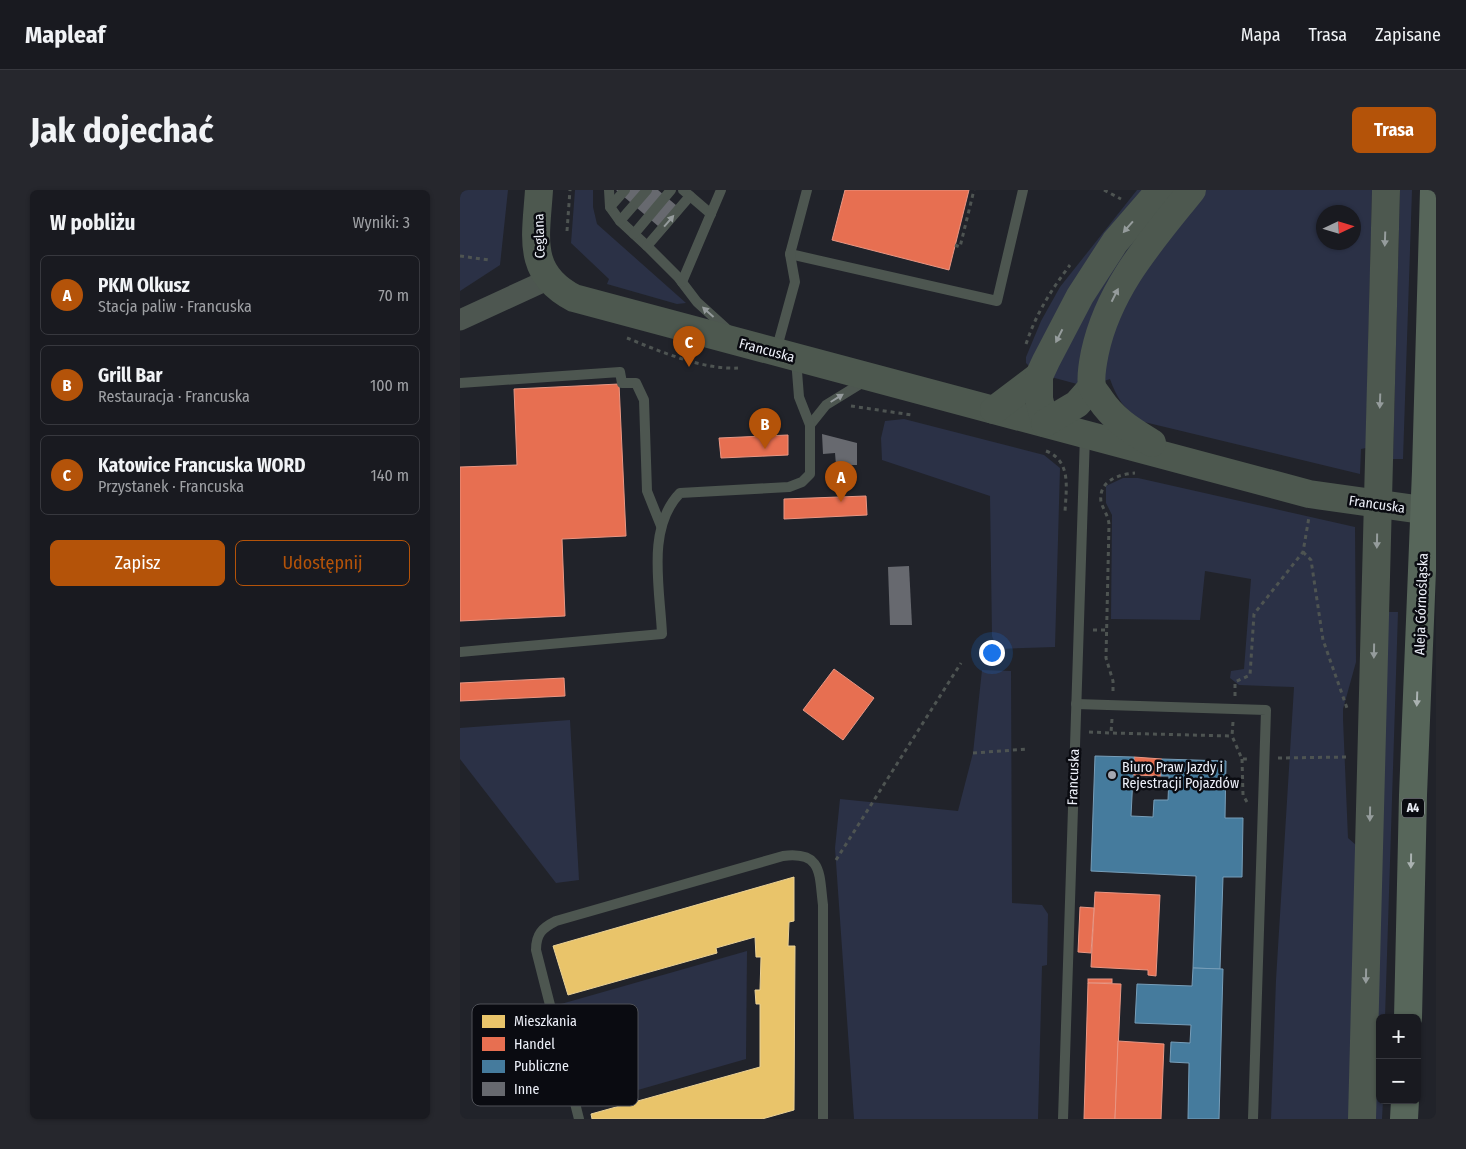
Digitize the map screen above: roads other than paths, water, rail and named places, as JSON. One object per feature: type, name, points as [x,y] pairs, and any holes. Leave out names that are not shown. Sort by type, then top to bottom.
[{"type":"highway","name":"Aleja Górnośląska","points":[[1408,1014],[1413,795],[1426,471],[1434,190]]},
{"type":"highway","points":[[1404,1119],[1405,1104]]},
{"type":"street","name":"Ceglana","points":[[539,190],[536,228],[538,255],[547,280]]},
{"type":"street","points":[[994,410],[1039,376],[1085,288],[1115,242],[1160,190]]},
{"type":"street","points":[[1086,434],[1093,363],[1098,341],[1114,296],[1127,273],[1192,190]]},
{"type":"street","points":[[1362,1119],[1386,190]]},
{"type":"street","points":[[460,320],[547,280]]},
{"type":"street","name":"Francuska","points":[[547,280],[574,298],[743,356],[786,355],[994,410],[1042,436],[1086,434],[1309,494],[1436,512]]},
{"type":"street","points":[[1039,376],[1042,436]]},
{"type":"street","points":[[1042,436],[1077,404],[1092,387]]},
{"type":"street","points":[[1092,387],[1110,413],[1124,426],[1177,458]]},
{"type":"lane","points":[[609,190],[610,207],[620,221],[680,280],[743,356]]},
{"type":"lane","points":[[610,207],[625,190]]},
{"type":"lane","points":[[620,221],[647,190]]},
{"type":"lane","points":[[634,234],[671,190]]},
{"type":"lane","points":[[680,280],[721,190]]},
{"type":"lane","points":[[460,652],[662,634],[658,549],[661,526],[669,504],[680,493],[782,487],[802,482],[810,474],[810,425],[786,355],[795,282],[790,254],[807,190]]},
{"type":"lane","points":[[790,254],[997,301],[1023,190]]},
{"type":"lane","points":[[647,246],[685,192],[711,214]]},
{"type":"lane","points":[[460,383],[620,372],[622,383],[636,383],[644,400],[647,491],[661,526]]},
{"type":"lane","points":[[810,425],[826,405],[870,377]]},
{"type":"lane","name":"Francuska","points":[[1063,1119],[1074,732],[1086,434]]},
{"type":"lane","points":[[1076,704],[1266,710],[1253,1119]]},
{"type":"lane","points":[[550,1004],[536,950],[536,939],[542,928],[556,921],[783,856],[799,854],[811,859],[818,870],[823,905],[822,1119]]},
{"type":"lane","points":[[577,1106],[580,1119]]},
{"type":"place","name":"Katowice Francuska WORD","points":[[689,367]]},
{"type":"place","name":"Grill Bar","points":[[765,449]]},
{"type":"place","name":"PKM Olkusz","points":[[841,502]]},
{"type":"place","name":"Biuro Praw Jazdy i Rejestracji Pojazdów","points":[[1112,775]]}]
